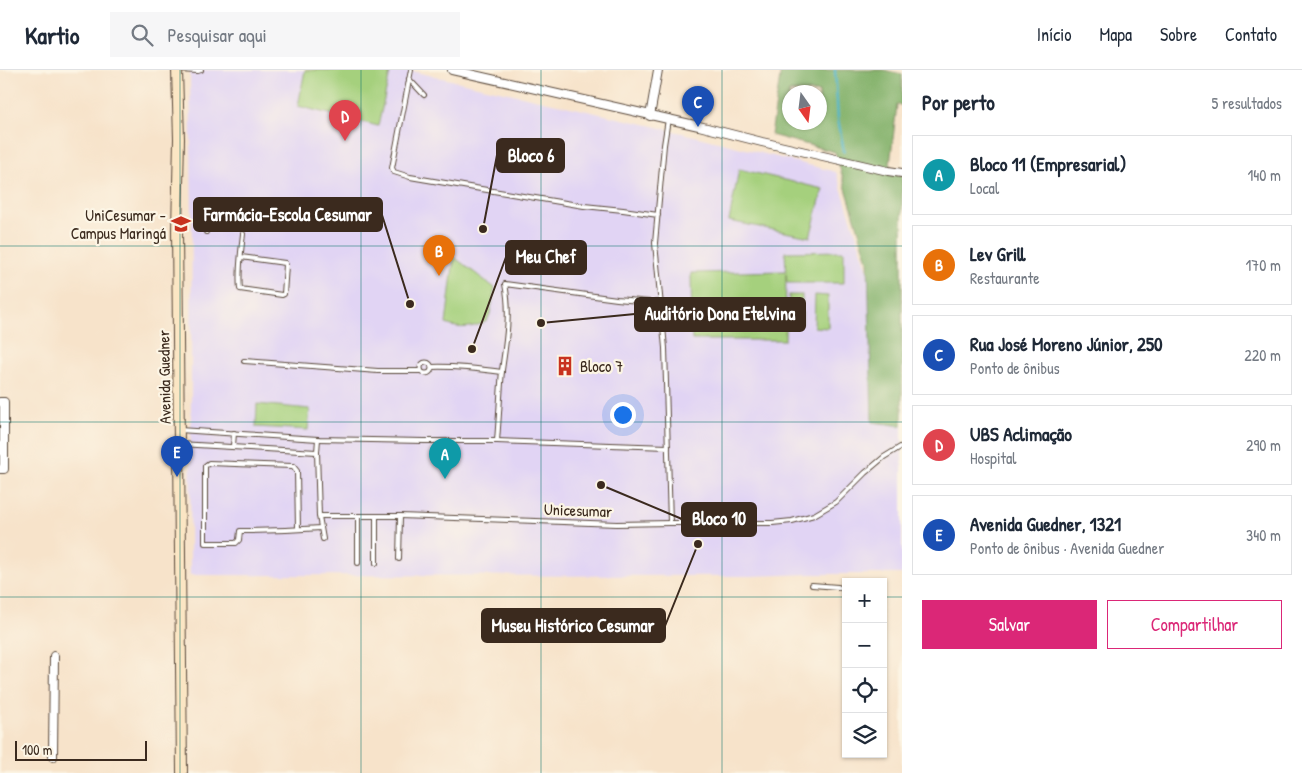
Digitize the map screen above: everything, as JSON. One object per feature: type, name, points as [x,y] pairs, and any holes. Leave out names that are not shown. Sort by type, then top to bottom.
[{"type":"street","name":"Avenida Guedner","points":[[178,70],[177,229],[182,773]]},
{"type":"street","points":[[452,70],[476,73],[888,172],[902,173]]},
{"type":"street","points":[[650,116],[658,70]]},
{"type":"street","points":[[0,402],[4,402],[4,469],[0,469]]},
{"type":"street","points":[[53,757],[54,656]]},
{"type":"lane","points":[[178,70],[201,70]]},
{"type":"lane","points":[[410,70],[392,168],[397,174],[584,206],[658,215]]},
{"type":"lane","points":[[409,79],[424,95]]},
{"type":"lane","points":[[668,119],[655,244],[665,348],[670,523]]},
{"type":"lane","points":[[206,232],[207,217]]},
{"type":"lane","points":[[241,257],[285,262],[284,294],[240,289],[241,257],[243,234]]},
{"type":"lane","points":[[497,441],[507,331],[505,284],[661,303]]},
{"type":"lane","points":[[244,361],[378,371],[421,371],[428,374],[432,367]]},
{"type":"lane","points":[[421,371],[420,366],[424,363],[429,363],[432,367],[457,367],[502,372]]},
{"type":"lane","points":[[179,430],[318,439],[497,441],[668,446]]},
{"type":"lane","points":[[233,446],[234,433]]},
{"type":"lane","points":[[318,439],[319,516],[323,539]]},
{"type":"lane","points":[[179,444],[317,452]]},
{"type":"lane","name":"Unicesumar","points":[[319,516],[400,516],[617,524],[772,523],[792,521],[814,515],[836,502],[865,472],[902,446]]},
{"type":"lane","points":[[298,529],[298,471],[293,466],[209,463],[205,466],[204,543],[236,543],[239,540],[240,531],[298,529],[321,528]]},
{"type":"lane","points":[[358,516],[358,563]]},
{"type":"lane","points":[[376,516],[376,563]]},
{"type":"lane","points":[[399,559],[400,516]]},
{"type":"lane","points":[[812,585],[842,588]]},
{"type":"shaded area","points":[[190,70],[407,70],[666,129],[836,172],[902,376],[902,574],[751,576],[190,575],[192,216]]},
{"type":"green space","points":[[305,70],[379,70],[390,73],[378,126],[298,106]]},
{"type":"green space","points":[[781,70],[883,70],[902,74],[902,105],[897,105],[889,173],[902,175],[902,426],[872,422],[868,261],[835,152],[771,135]]},
{"type":"green space","points":[[739,169],[823,189],[810,237],[729,221]]},
{"type":"green space","points":[[844,251],[844,283],[787,283],[786,274],[785,340],[692,340],[691,273],[786,271],[785,252]]},
{"type":"green space","points":[[454,257],[495,288],[487,321],[472,327],[462,328],[446,324]]},
{"type":"green space","points":[[789,295],[802,295],[802,324],[789,324]]},
{"type":"green space","points":[[815,295],[828,296],[828,328],[814,327]]},
{"type":"green space","points":[[257,404],[310,409],[308,430],[256,427]]},
{"type":"waterway","points":[[835,70],[838,119],[844,152]]},
{"type":"place","name":"Rua José Moreno Júnior, 250","points":[[698,127]]},
{"type":"place","name":"UBS Aclimação","points":[[345,141]]},
{"type":"place","name":"UniCesumar - Campus Maringá","points":[[181,224]]},
{"type":"place","name":"Bloco 6","points":[[483,229]]},
{"type":"place","name":"Lev Grill","points":[[439,276]]},
{"type":"place","name":"Farmácia-Escola Cesumar","points":[[410,304]]},
{"type":"place","name":"Auditório Dona Etelvina","points":[[541,323]]},
{"type":"place","name":"Meu Chef","points":[[472,349]]},
{"type":"place","name":"Bloco 7","points":[[565,366]]},
{"type":"place","name":"Avenida Guedner, 1321","points":[[177,477]]},
{"type":"place","name":"Bloco 11 (Empresarial)","points":[[445,479]]},
{"type":"place","name":"Bloco 10","points":[[601,485]]},
{"type":"place","name":"Museu Histórico Cesumar","points":[[698,544]]}]
